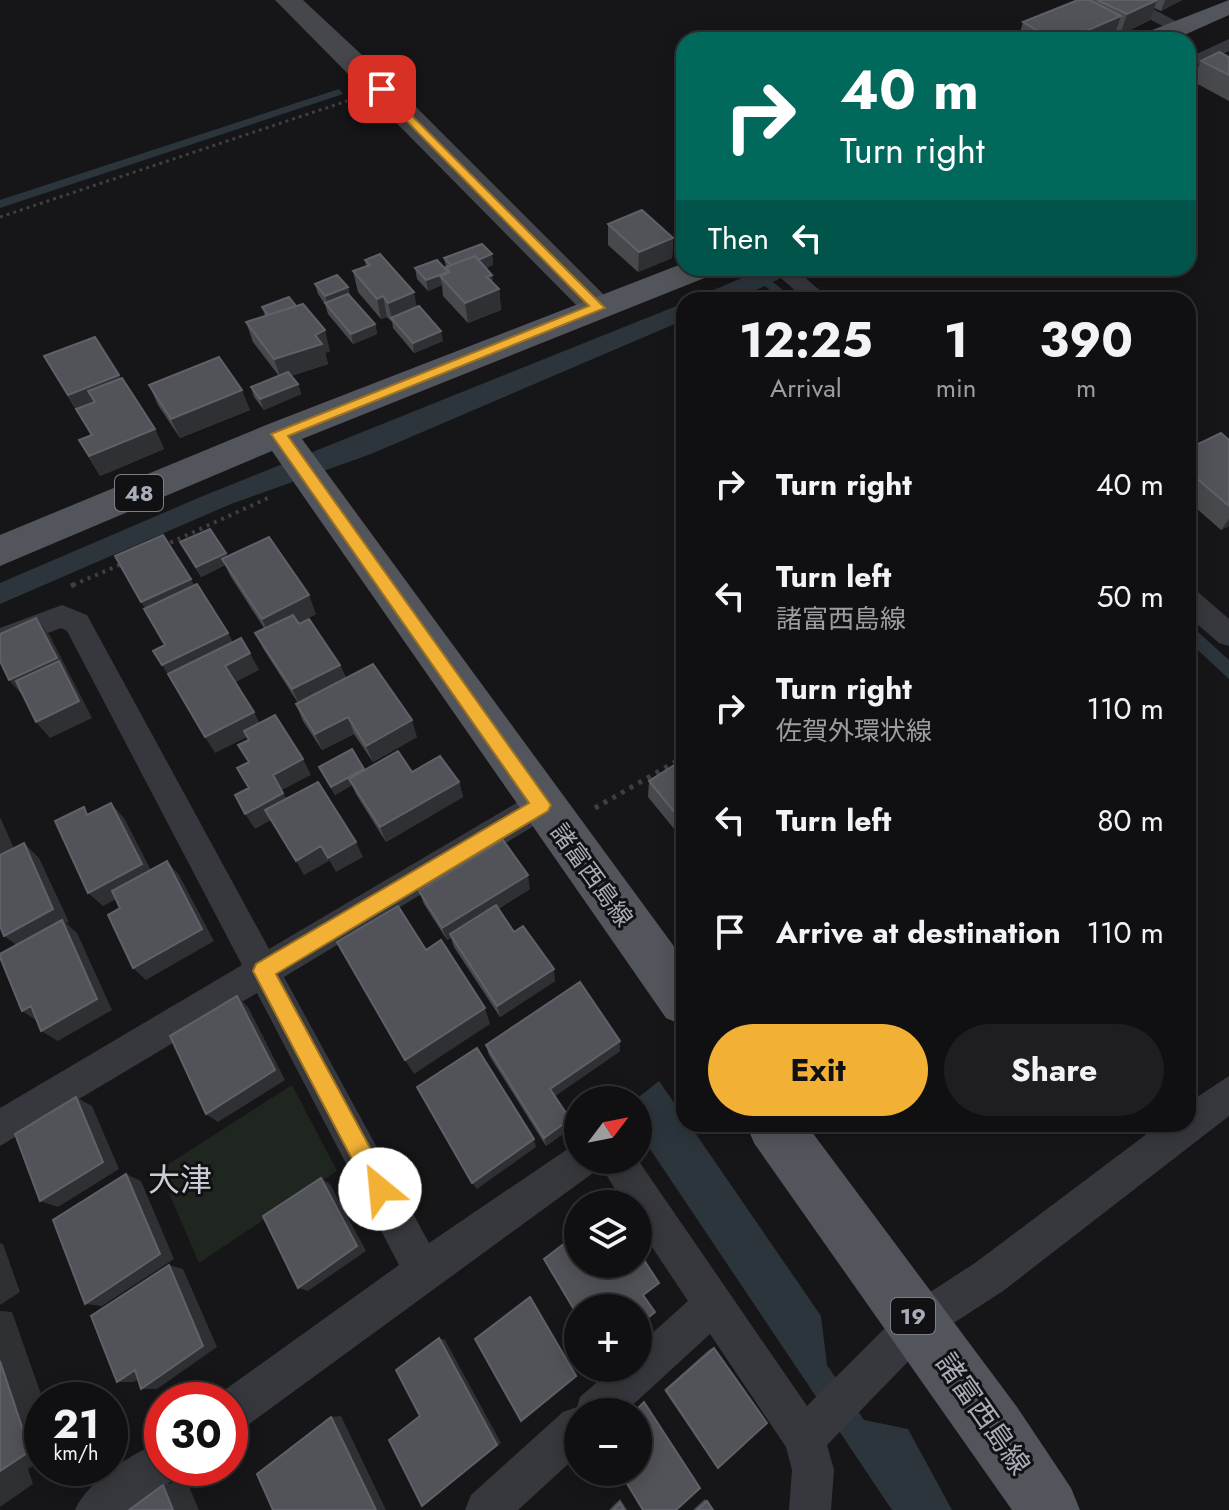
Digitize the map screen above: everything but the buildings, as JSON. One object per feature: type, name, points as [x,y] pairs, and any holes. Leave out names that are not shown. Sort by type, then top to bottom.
[{"type":"main road","points":[[1168,32],[1226,10]]},
{"type":"main road","name":"48","points":[[0,551],[294,456],[598,308],[680,276]]},
{"type":"main road","name":"諸富西島線","points":[[294,456],[676,990]]},
{"type":"main road","name":"諸富西島線","points":[[779,1132],[1049,1510]]},
{"type":"street","points":[[288,0],[382,89],[598,308]]},
{"type":"street","points":[[1122,0],[1178,27]]},
{"type":"street","points":[[1196,61],[1229,44]]},
{"type":"street","points":[[791,276],[810,292]]},
{"type":"street","points":[[1196,607],[1229,635]]},
{"type":"street","points":[[0,640],[62,616],[77,623],[423,1271]]},
{"type":"street","points":[[0,1128],[541,805]]},
{"type":"street","points":[[1196,1119],[1229,1094]]},
{"type":"street","points":[[804,1438],[918,1323],[989,1277],[1179,1132]]},
{"type":"street","points":[[248,1399],[564,1171]]},
{"type":"street","points":[[626,1174],[804,1438],[813,1470],[810,1510]]},
{"type":"street","points":[[610,1398],[714,1304]]},
{"type":"street","points":[[486,1510],[564,1440]]},
{"type":"street","points":[[96,1510],[144,1475]]},
{"type":"path","points":[[0,217],[382,89]]},
{"type":"path","points":[[158,549],[268,498]]},
{"type":"path","points":[[60,590],[130,560]]},
{"type":"path","points":[[541,805],[588,812],[676,762]]},
{"type":"shaded area","points":[[339,89],[343,94],[0,208],[0,200]]},
{"type":"shaded area","points":[[746,276],[785,276],[773,282],[785,292],[772,292],[765,286],[750,292],[709,292]]},
{"type":"shaded area","points":[[676,306],[676,323],[371,454],[231,504],[0,604],[0,583],[203,496]]},
{"type":"shaded area","points":[[1196,630],[1229,660],[1229,679],[1196,648]]},
{"type":"shaded area","points":[[659,1081],[676,1105],[676,1132],[694,1132],[821,1316],[827,1365],[864,1420],[908,1429],[952,1510],[892,1510],[652,1152],[652,1087]]},
{"type":"shaded area","points":[[292,1085],[337,1171],[199,1263],[159,1170]]},
{"type":"district","name":"大津","points":[[180,1180]]},
{"type":"route","points":[[380,1189],[263,971],[541,805],[279,434],[598,308],[382,89]]}]
